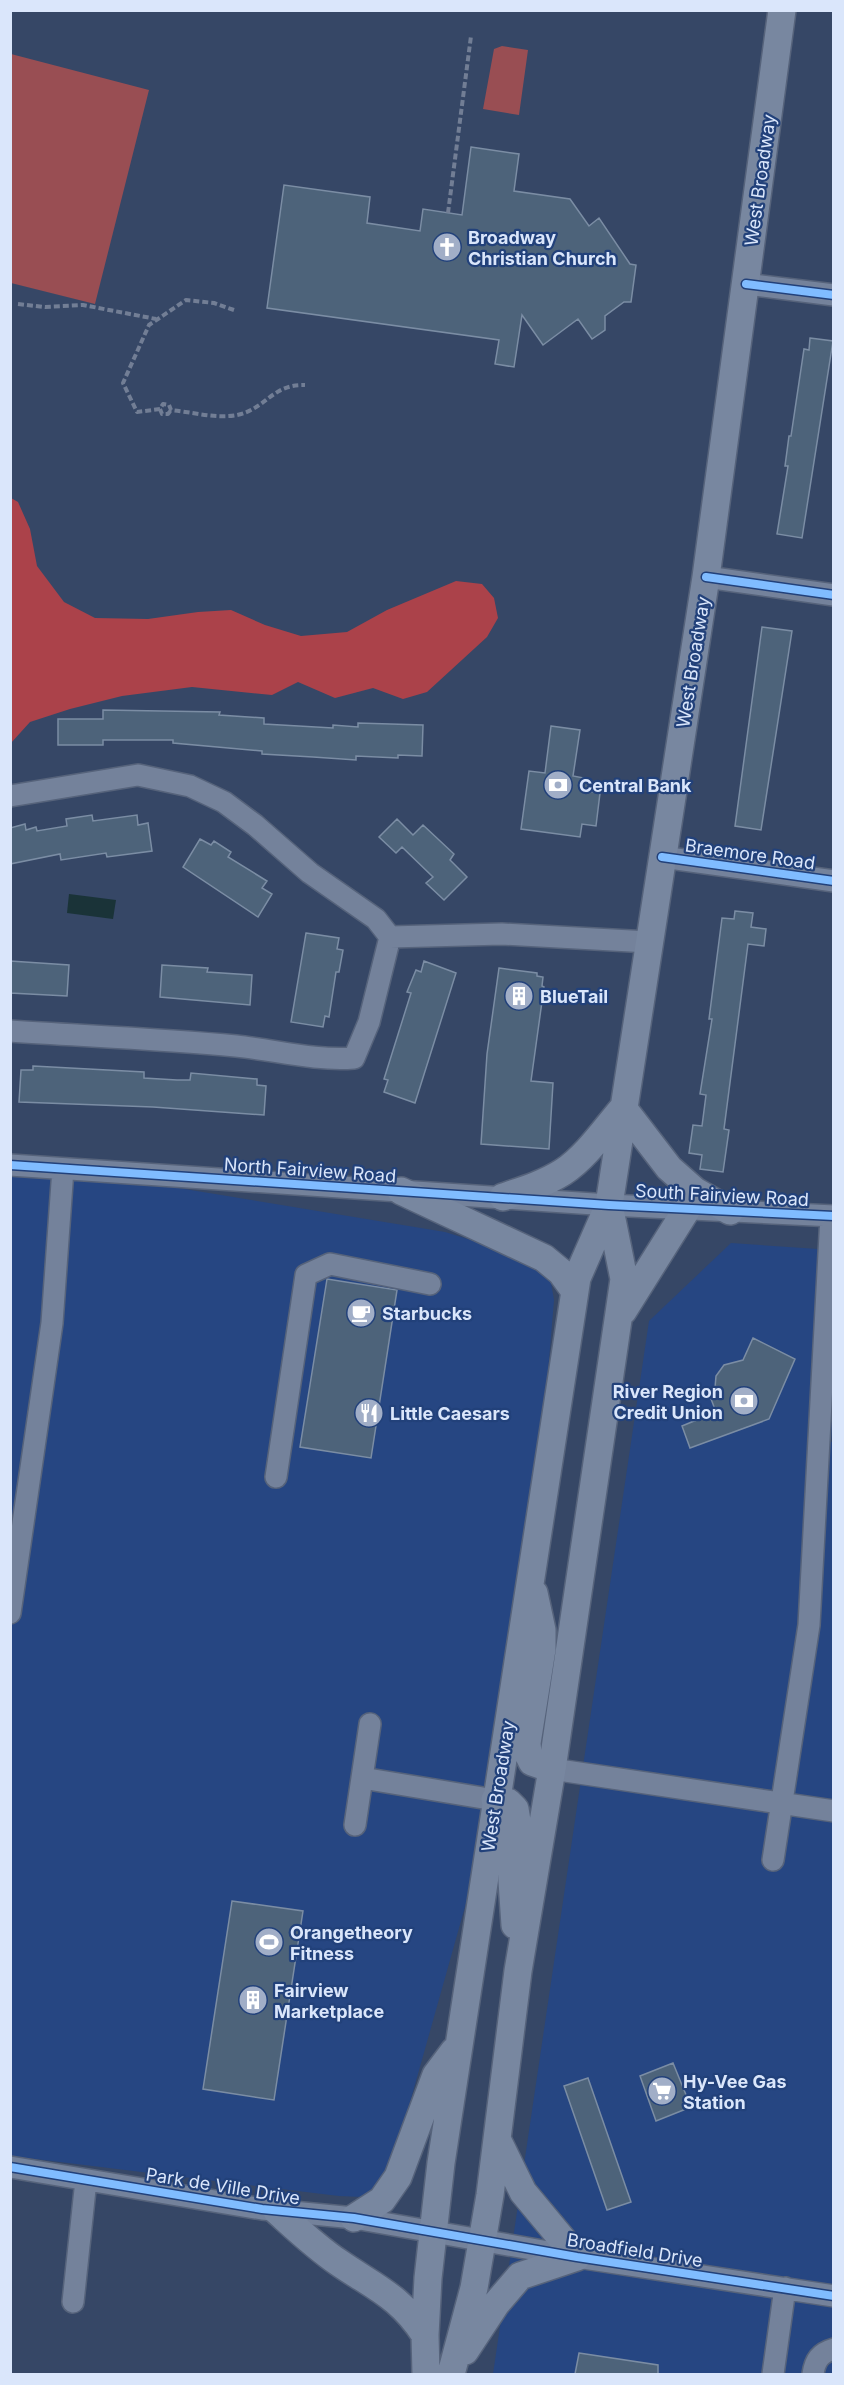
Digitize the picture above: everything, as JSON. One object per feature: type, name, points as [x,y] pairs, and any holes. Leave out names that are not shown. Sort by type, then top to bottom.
[{"type":"main road","name":"West Broadway","points":[[426,2374],[425,2335],[432,2230],[495,1800],[574,1290],[609,1204],[706,577],[782,10]]},
{"type":"main road","points":[[503,1197],[542,1183],[564,1171],[574,1163],[623,1108],[669,1168],[695,1191],[730,1211]]},
{"type":"main road","points":[[401,1191],[544,1258],[561,1272],[574,1290]]},
{"type":"main road","name":"West Broadway","points":[[446,2372],[474,2288],[482,2240],[498,2141],[518,1971],[552,1769],[624,1279],[609,1204]]},
{"type":"main road","points":[[618,1320],[687,1209]]},
{"type":"main road","points":[[531,1577],[542,1630],[542,1649],[526,1743],[532,1762],[552,1769]]},
{"type":"main road","points":[[495,1800],[508,1802],[515,1809],[517,1821],[512,1881],[518,1971]]},
{"type":"main road","points":[[354,2218],[382,2200],[398,2177],[436,2075],[459,2045]]},
{"type":"main road","points":[[446,2372],[496,2304],[520,2276],[578,2257],[523,2192],[498,2141]]},
{"type":"main road","points":[[277,2211],[336,2261],[399,2301],[425,2335]]},
{"type":"main road","points":[[432,2230],[439,2254],[446,2372]]},
{"type":"street","points":[[746,284],[834,296]]},
{"type":"street","points":[[706,577],[834,595]]},
{"type":"street","points":[[10,796],[138,775],[189,786],[224,802],[255,825],[310,873],[376,919],[390,937]]},
{"type":"street","name":"Braemore Road","points":[[662,857],[834,881]]},
{"type":"street","points":[[390,937],[502,934],[649,942]]},
{"type":"street","points":[[10,1031],[187,1041],[267,1049],[332,1060],[354,1058],[369,1022],[390,937]]},
{"type":"street","name":"North Fairview Road","points":[[10,1165],[609,1204]]},
{"type":"street","points":[[10,1613],[51,1323],[63,1169]]},
{"type":"street","name":"South Fairview Road","points":[[609,1204],[832,1216]]},
{"type":"street","points":[[773,1860],[809,1625],[832,1216]]},
{"type":"street","points":[[276,1477],[306,1275],[330,1264],[430,1284]]},
{"type":"street","points":[[355,1825],[370,1724]]},
{"type":"street","points":[[552,1769],[834,1811]]},
{"type":"street","points":[[362,1778],[495,1800]]},
{"type":"street","name":"Park de Ville Drive","points":[[10,2167],[277,2211],[354,2218],[432,2230]]},
{"type":"street","points":[[73,2302],[86,2180]]},
{"type":"street","name":"Broadfield Drive","points":[[432,2230],[578,2257],[834,2296]]},
{"type":"street","points":[[772,2374],[785,2288]]},
{"type":"street","points":[[813,2374],[818,2358],[824,2352],[834,2349]]},
{"type":"path","points":[[448,213],[471,36]]},
{"type":"path","points":[[234,309],[214,303],[186,300],[149,325],[123,383],[137,412],[160,409],[163,404],[169,405],[171,410],[236,416],[249,411],[284,387],[305,385]]},
{"type":"path","points":[[18,304],[45,307],[83,305],[157,319]]},
{"type":"shaded area","points":[[502,46],[528,50],[519,115],[483,109],[494,49]]},
{"type":"shaded area","points":[[11,54],[149,90],[95,304],[11,283]]},
{"type":"shaded area","points":[[11,498],[18,502],[30,529],[37,566],[64,602],[95,618],[148,619],[231,610],[265,625],[301,636],[347,632],[387,610],[456,581],[482,584],[494,598],[498,618],[487,637],[427,692],[403,699],[373,688],[335,698],[298,682],[272,695],[192,687],[122,696],[70,709],[30,722],[11,743]]},
{"type":"shaded area","points":[[69,894],[116,900],[113,919],[67,913]]},
{"type":"shaded area","name":"Fairview Marketplace","points":[[10,1165],[63,1169],[445,1232],[520,1255],[550,1277],[554,1300],[531,1577],[495,1800],[389,2177],[380,2190],[363,2197],[11,2156]]},
{"type":"shaded area","points":[[731,1243],[833,1250],[834,1402],[831,1442],[834,1442],[833,2374],[493,2374],[649,1321]]},
{"type":"building","name":"Broadway Christian Church","points":[[471,147],[519,154],[514,191],[570,199],[589,226],[599,218],[630,264],[636,265],[631,302],[624,302],[605,316],[605,330],[592,339],[578,319],[543,345],[522,315],[514,367],[495,364],[499,340],[267,308],[284,185],[370,197],[367,223],[420,231],[423,209],[462,215]]},
{"type":"building","points":[[810,338],[833,341],[802,538],[777,534],[788,466],[785,466],[789,436],[791,436],[804,349],[809,350]]},
{"type":"building","points":[[762,627],[792,631],[761,830],[735,826]]},
{"type":"building","points":[[103,710],[220,712],[219,715],[264,718],[264,724],[333,728],[333,725],[358,727],[358,723],[423,725],[422,756],[398,755],[398,758],[356,756],[356,760],[262,754],[262,751],[173,743],[173,740],[103,740],[103,745],[58,745],[58,719],[103,719]]},
{"type":"building","name":"Central Bank","points":[[551,726],[580,730],[573,776],[589,779],[588,791],[600,793],[596,826],[582,824],[580,837],[521,829],[529,771],[545,773]]},
{"type":"building","points":[[92,815],[93,821],[137,815],[138,825],[148,823],[152,851],[107,857],[106,853],[61,860],[60,854],[10,864],[10,828],[25,824],[26,830],[36,827],[37,831],[67,826],[66,819]]},
{"type":"building","points":[[397,819],[413,835],[423,825],[454,854],[450,860],[467,877],[444,900],[426,883],[433,877],[402,847],[396,853],[379,837]]},
{"type":"building","points":[[200,839],[211,845],[214,841],[231,852],[228,857],[267,881],[262,888],[272,894],[258,917],[183,867]]},
{"type":"building","points":[[735,911],[753,913],[751,927],[766,929],[764,946],[748,944],[724,1129],[729,1130],[723,1172],[700,1169],[702,1155],[689,1153],[693,1125],[702,1126],[706,1095],[700,1094],[712,1019],[709,1019],[722,918],[734,919]]},
{"type":"building","points":[[306,933],[339,938],[337,949],[343,950],[339,972],[336,972],[329,1017],[325,1016],[323,1027],[291,1022]]},
{"type":"building","points":[[10,961],[69,965],[67,996],[10,993]]},
{"type":"building","points":[[424,961],[456,973],[415,1103],[384,1092],[388,1080],[384,1079],[411,993],[407,992],[416,970],[421,972]]},
{"type":"building","points":[[162,965],[208,968],[207,972],[252,975],[250,1005],[160,997]]},
{"type":"building","points":[[499,968],[537,973],[537,976],[543,977],[542,986],[544,987],[531,1081],[553,1083],[549,1149],[481,1144],[487,1054]]},
{"type":"building","points":[[33,1066],[144,1072],[144,1078],[177,1080],[190,1080],[191,1073],[257,1079],[257,1085],[266,1086],[264,1115],[153,1107],[19,1102],[21,1070],[33,1070]]},
{"type":"building","points":[[327,1279],[397,1290],[371,1458],[300,1447]]},
{"type":"building","name":"River Region Credit Union","points":[[753,1338],[795,1359],[769,1419],[690,1448],[682,1426],[716,1412],[708,1391],[715,1388],[716,1376],[724,1365],[743,1360]]},
{"type":"building","name":"Fairview Marketplace","points":[[232,1901],[303,1911],[274,2100],[203,2089]]},
{"type":"building","points":[[673,2063],[691,2107],[656,2121],[640,2076]]},
{"type":"building","points":[[588,2078],[631,2202],[607,2210],[564,2086]]},
{"type":"building","points":[[579,2353],[658,2365],[658,2374],[575,2374]]},
{"type":"cycle path","points":[[746,284],[834,295]]},
{"type":"cycle path","points":[[706,577],[834,595]]},
{"type":"cycle path","points":[[662,857],[834,881]]},
{"type":"cycle path","points":[[10,1165],[609,1205],[834,1216]]},
{"type":"cycle path","points":[[10,2167],[262,2209],[354,2218],[577,2257],[834,2296]]},
{"type":"place","name":"Broadway Christian Church","points":[[447,247]]},
{"type":"place","name":"Central Bank","points":[[558,785]]},
{"type":"place","name":"BlueTail","points":[[519,996]]},
{"type":"place","name":"Starbucks","points":[[361,1313]]},
{"type":"place","name":"River Region Credit Union","points":[[744,1401]]},
{"type":"place","name":"Little Caesars","points":[[369,1413]]},
{"type":"place","name":"Orangetheory Fitness","points":[[269,1942]]},
{"type":"place","name":"Fairview Marketplace","points":[[253,2000]]},
{"type":"place","name":"Hy-Vee Gas Station","points":[[662,2091]]}]
